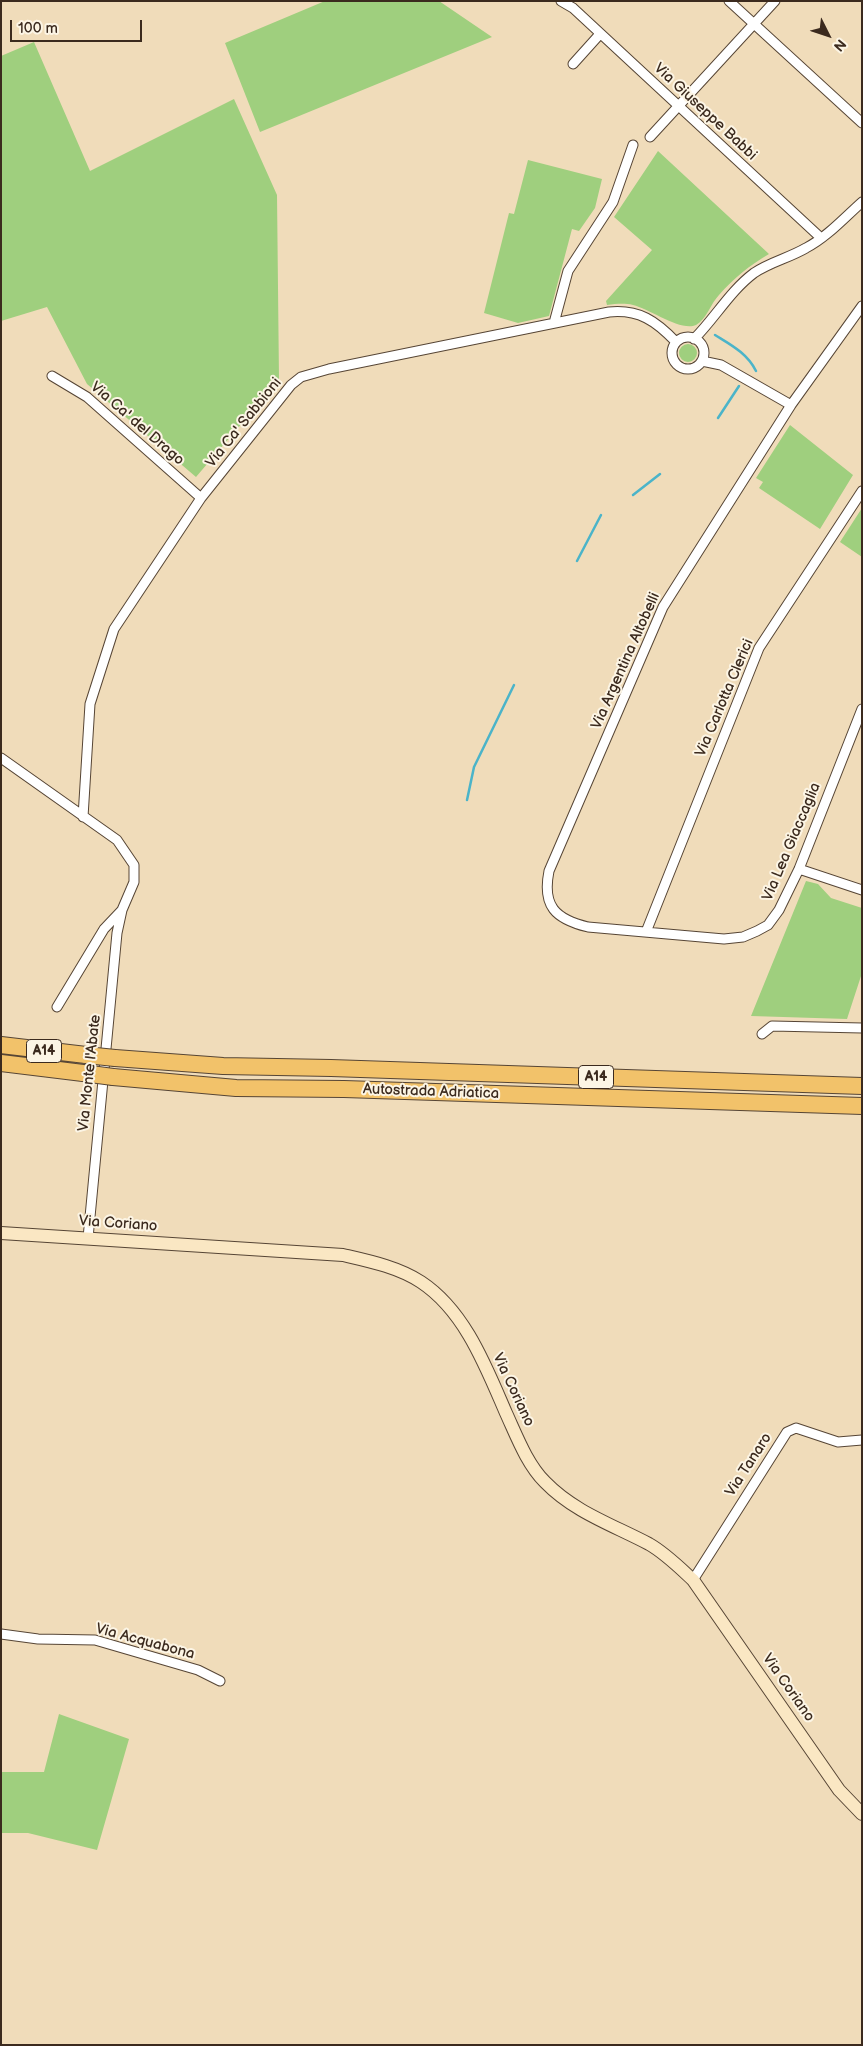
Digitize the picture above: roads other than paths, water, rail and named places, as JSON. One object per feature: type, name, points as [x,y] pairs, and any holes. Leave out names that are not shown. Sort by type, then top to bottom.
[{"type":"highway","name":"Autostrada Adriatica","points":[[1,1045],[114,1058],[223,1066],[862,1086]]},
{"type":"highway","name":"Autostrada Adriatica","points":[[1,1063],[113,1077],[236,1088],[344,1089],[862,1106]]},
{"type":"main road","name":"Via Coriano","points":[[1,1233],[343,1254],[392,1268],[420,1281],[441,1298],[461,1323],[484,1362],[524,1452],[544,1481],[572,1505],[650,1545],[673,1561],[692,1580],[839,1790],[862,1814]]},
{"type":"street","name":"Via Giuseppe Babbi","points":[[561,1],[573,8],[821,238]]},
{"type":"street","points":[[728,1],[862,123]]},
{"type":"street","points":[[650,137],[775,1]]},
{"type":"street","points":[[573,64],[600,34]]},
{"type":"street","points":[[554,323],[568,271],[613,202],[633,145]]},
{"type":"street","points":[[694,338],[712,321],[730,295],[753,274],[774,261],[804,249],[821,238],[862,202]]},
{"type":"street","name":"Via Argentina Altobelli","points":[[588,927],[570,923],[548,902],[546,887],[549,871],[663,607],[791,405],[862,306]]},
{"type":"street","name":"Via Ca' Sabbioni","points":[[82,817],[90,704],[100,667],[114,629],[201,498],[291,385],[301,377],[329,369],[554,323],[623,311],[642,316],[659,325],[676,342]]},
{"type":"street","points":[[685,337],[694,338],[702,346],[704,356],[702,360],[694,368],[689,369],[678,366],[672,357],[676,342],[685,337]]},
{"type":"street","points":[[702,360],[722,365],[791,405]]},
{"type":"street","name":"Via Ca' del Drago","points":[[52,376],[87,396],[201,498]]},
{"type":"street","name":"Via Carlotta Clerici","points":[[646,932],[759,648],[862,491]]},
{"type":"street","name":"Via Lea Giaccaglia","points":[[588,927],[724,939],[743,937],[768,925],[780,910],[798,869],[862,709]]},
{"type":"street","name":"Via Monte l'Abate","points":[[1,758],[117,840],[134,865],[134,882],[122,910],[118,933],[88,1238]]},
{"type":"street","points":[[798,869],[862,890]]},
{"type":"street","name":"Via Monte l'Abate","points":[[57,1007],[104,929],[122,910]]},
{"type":"street","points":[[762,1034],[772,1026],[862,1028]]},
{"type":"street","name":"Via Tanaro","points":[[692,1580],[787,1432],[796,1428],[838,1442],[862,1440]]},
{"type":"street","name":"Via Acquabona","points":[[1,1634],[38,1638],[95,1640],[198,1670],[220,1681]]},
{"type":"waterway","points":[[715,335],[743,354],[756,371]]},
{"type":"waterway","points":[[718,418],[739,386]]},
{"type":"waterway","points":[[633,495],[660,474]]},
{"type":"waterway","points":[[577,561],[601,515]]},
{"type":"waterway","points":[[467,800],[474,767],[514,685]]}]
